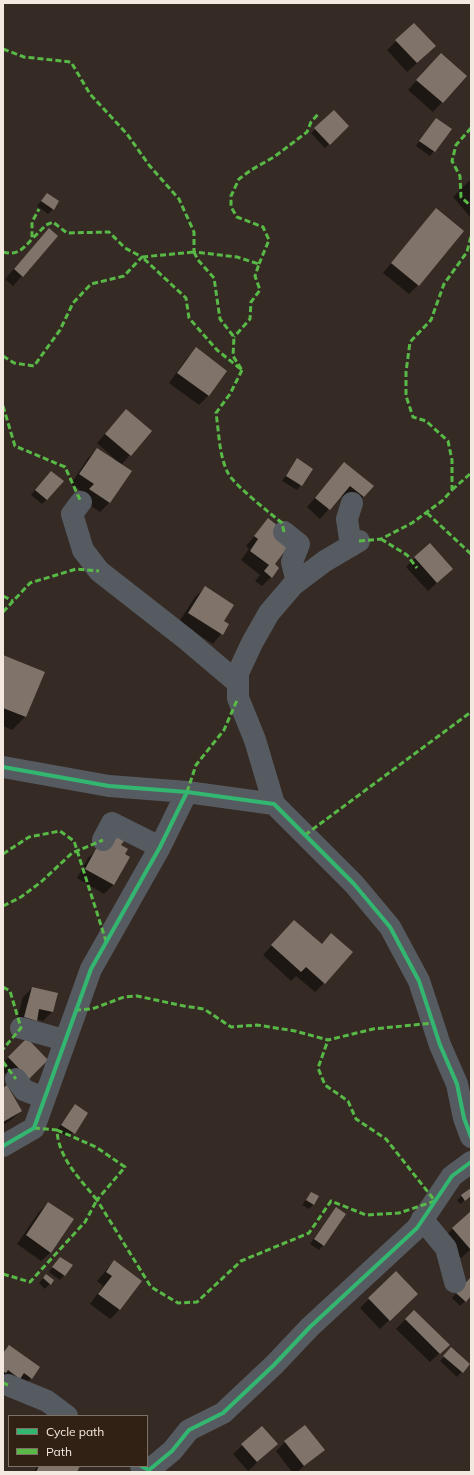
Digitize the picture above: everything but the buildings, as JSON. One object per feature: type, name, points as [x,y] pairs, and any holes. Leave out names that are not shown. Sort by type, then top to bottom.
[{"type":"street","points":[[81,502],[72,514],[84,550],[98,570],[180,634],[238,683]]},
{"type":"street","points":[[352,503],[347,519],[355,543],[325,561],[297,582],[269,613],[238,673],[238,698],[254,740],[274,804],[354,884],[390,927],[419,981],[440,1045],[463,1077],[464,1118],[471,1137]]},
{"type":"street","points":[[284,532],[299,544],[292,562],[297,582]]},
{"type":"street","points":[[3,767],[109,786],[187,792],[274,804]]},
{"type":"street","points":[[3,1146],[34,1128],[64,1040],[91,969],[160,847],[187,792]]},
{"type":"street","points":[[103,840],[112,824],[160,847]]},
{"type":"street","points":[[20,1028],[64,1040]]},
{"type":"street","points":[[16,1079],[24,1090],[44,1098]]},
{"type":"street","points":[[143,1467],[149,1470],[172,1450],[189,1430],[223,1413],[274,1365],[310,1327],[417,1228],[452,1176],[471,1162]]},
{"type":"street","points":[[422,1219],[446,1248],[455,1282]]},
{"type":"street","points":[[8,1385],[47,1401],[66,1415]]},
{"type":"marked path","points":[[3,49],[24,57],[71,62],[90,94],[127,134],[149,165],[179,199],[194,232],[194,252],[237,257],[259,264],[255,276],[260,290],[251,302],[250,319],[234,337]]},
{"type":"marked path","points":[[259,264],[269,240],[263,227],[237,217],[231,207],[231,196],[239,179],[251,170],[274,157],[307,132],[311,122],[319,113]]},
{"type":"marked path","points":[[471,128],[456,145],[452,161],[460,176],[461,197],[471,206]]},
{"type":"marked path","points":[[3,252],[12,253],[19,251],[32,239],[32,222],[39,209]]},
{"type":"marked path","points":[[3,356],[14,363],[34,366],[60,330],[73,303],[91,284],[124,276],[142,257],[125,248],[109,232],[67,233],[53,222],[46,225],[32,239]]},
{"type":"marked path","points":[[359,541],[381,539],[412,523],[442,501],[452,490],[452,460],[448,441],[426,421],[413,417],[406,396],[406,372],[410,342],[431,320],[444,284],[467,252],[471,236]]},
{"type":"marked path","points":[[194,252],[198,260],[214,278],[220,319],[234,337],[233,356],[242,370],[217,350],[189,318],[186,298],[142,257],[194,252]]},
{"type":"marked path","points":[[242,370],[230,394],[216,413],[223,459],[231,478],[282,523],[284,532]]},
{"type":"marked path","points":[[3,406],[15,446],[65,467],[81,502]]},
{"type":"marked path","points":[[452,490],[471,473]]},
{"type":"marked path","points":[[427,513],[471,554]]},
{"type":"marked path","points":[[381,539],[407,555],[417,568]]},
{"type":"marked path","points":[[3,612],[30,583],[76,569],[99,571]]},
{"type":"marked path","points":[[3,596],[13,601]]},
{"type":"marked path","points":[[187,792],[196,765],[224,730],[238,698]]},
{"type":"marked path","points":[[305,835],[471,712]]},
{"type":"marked path","points":[[3,854],[29,837],[60,831],[74,841],[106,941]]},
{"type":"marked path","points":[[3,906],[21,897],[41,882],[72,853],[103,840]]},
{"type":"marked path","points":[[3,987],[10,991],[21,1028],[3,1049]]},
{"type":"marked path","points":[[75,1010],[92,1009],[124,997],[137,996],[204,1009],[231,1027],[257,1025],[295,1031],[328,1040],[373,1029],[433,1023]]},
{"type":"marked path","points":[[57,1130],[96,1147],[125,1167],[97,1200],[151,1287],[178,1303],[197,1302],[241,1261],[309,1233],[331,1201],[366,1215],[399,1213],[435,1201],[386,1139],[356,1119],[348,1101],[325,1085],[318,1068],[328,1040]]},
{"type":"marked path","points":[[3,1062],[16,1079]]},
{"type":"marked path","points":[[3,1274],[30,1282],[85,1222],[97,1200],[71,1168],[61,1150],[57,1130],[34,1128]]},
{"type":"marked path","points":[[3,1383],[8,1385]]},
{"type":"cycle path","points":[[3,767],[109,786],[187,792],[274,804],[354,884],[390,927],[419,981],[440,1045],[457,1084],[464,1118],[471,1137]]},
{"type":"cycle path","points":[[3,1146],[34,1128],[91,969],[160,847],[187,792]]},
{"type":"cycle path","points":[[143,1467],[149,1470],[172,1451],[189,1430],[223,1413],[274,1365],[310,1327],[417,1228],[452,1176],[471,1162]]}]
